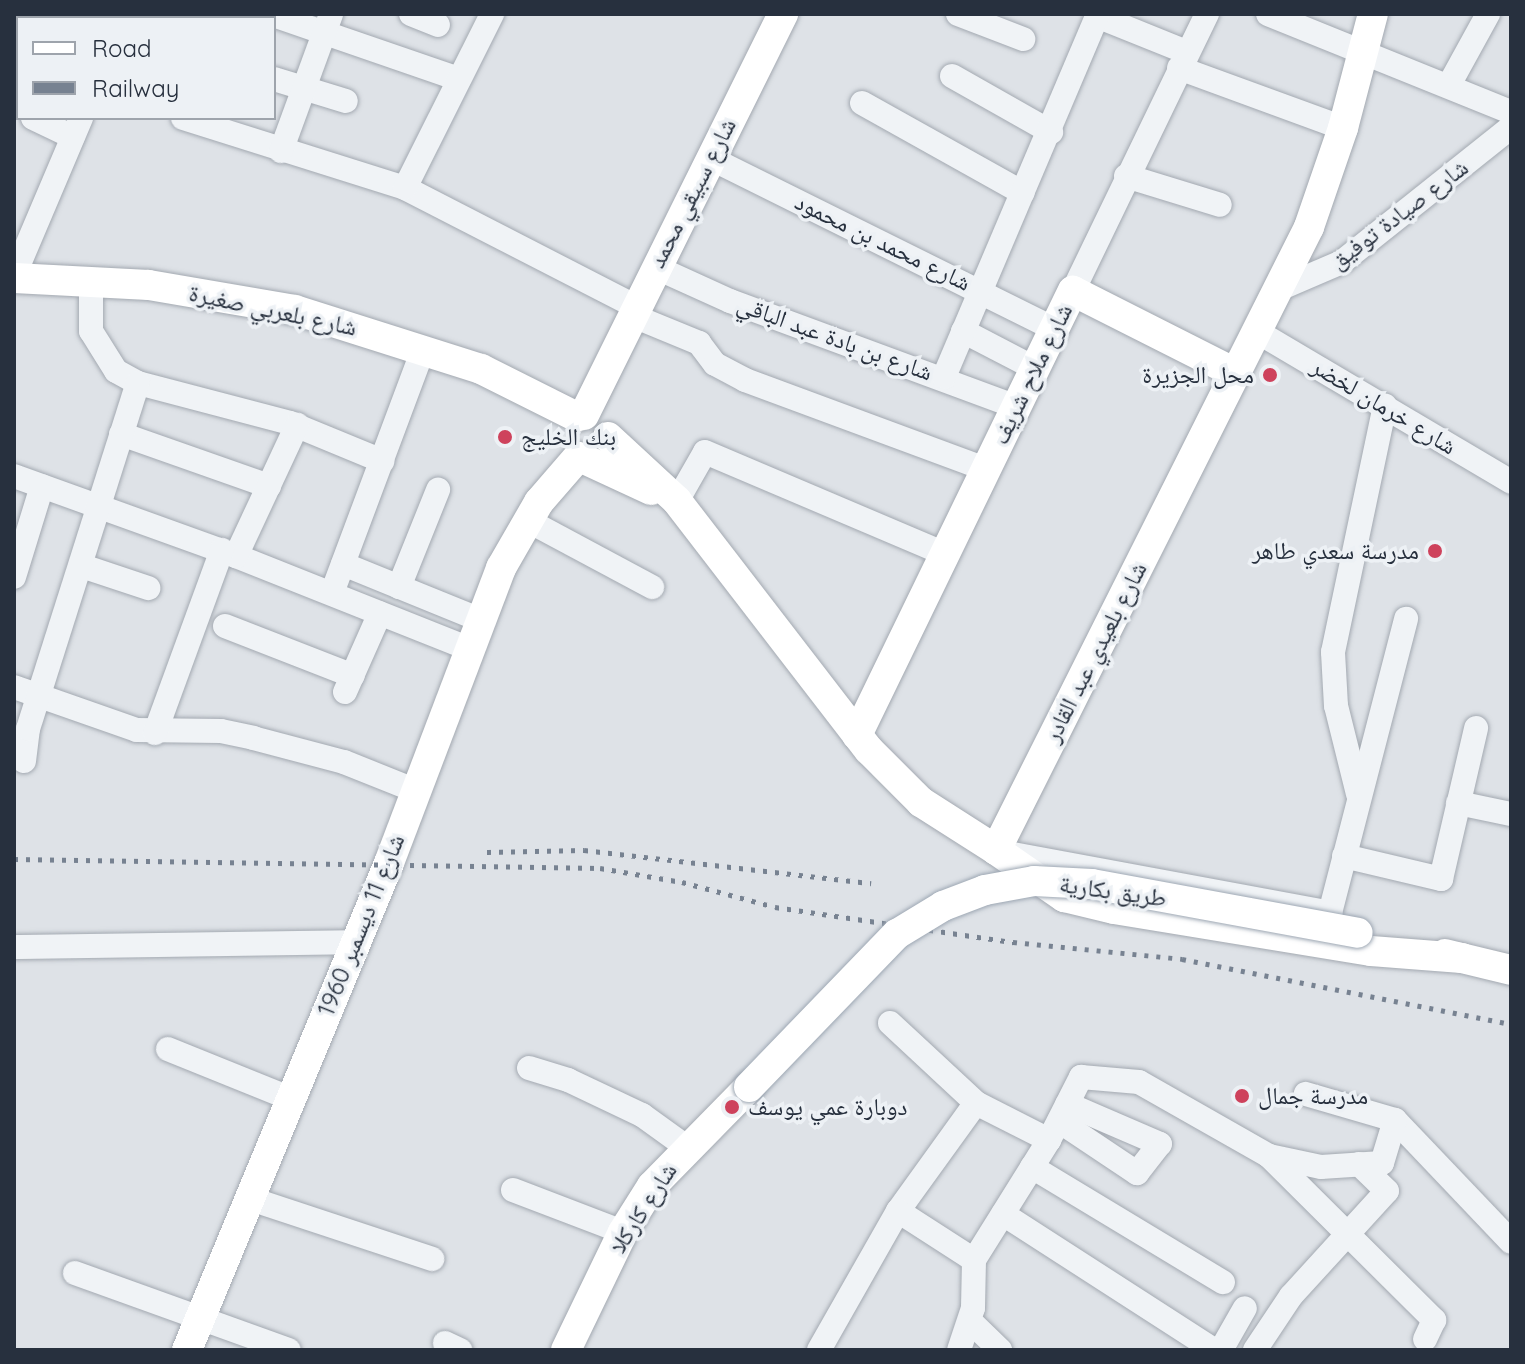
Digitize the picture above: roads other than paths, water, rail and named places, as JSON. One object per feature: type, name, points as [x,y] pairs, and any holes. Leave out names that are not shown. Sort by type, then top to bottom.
[{"type":"main road","name":"شارع سبيقي محمد","points":[[583,436],[602,372],[783,14]]},
{"type":"main road","name":"شارع بلعيدي عبد القادر","points":[[996,850],[1309,227],[1343,128],[1373,14]]},
{"type":"main road","name":"شارع بلعربي صغيرة","points":[[14,277],[149,285],[295,310],[423,349],[523,388],[583,436]]},
{"type":"main road","name":"شارع ملاح شريف","points":[[857,735],[1073,291]]},
{"type":"main road","points":[[1073,291],[1235,373]]},
{"type":"main road","points":[[583,436],[677,501],[857,735],[921,802],[1064,897],[1114,909],[1371,951],[1462,958],[1511,970]]},
{"type":"main road","name":"شارع 11 ديسمبر 1960","points":[[187,1350],[355,942],[481,620],[533,511],[583,436]]},
{"type":"main road","name":"طريق بكارية","points":[[749,1087],[897,934],[943,906],[985,890],[1034,881],[1092,884],[1358,933],[1462,958]]},
{"type":"main road","name":"شارع كاركلا","points":[[566,1350],[623,1232],[685,1146],[749,1087]]},
{"type":"street","points":[[270,14],[328,24],[459,79]]},
{"type":"street","points":[[411,14],[438,25]]},
{"type":"street","points":[[405,188],[492,14]]},
{"type":"street","points":[[958,14],[1023,39]]},
{"type":"street","name":"شارع ملاح شريف","points":[[1073,291],[1207,14]]},
{"type":"street","points":[[1268,14],[1366,49],[1511,112]]},
{"type":"street","points":[[1449,85],[1488,14]]},
{"type":"street","points":[[944,377],[1051,132],[1097,15],[1183,60],[1343,128]]},
{"type":"street","points":[[281,151],[328,24]]},
{"type":"street","points":[[952,76],[1051,132]]},
{"type":"street","points":[[276,80],[346,101]]},
{"type":"street","points":[[862,103],[1023,193]]},
{"type":"street","points":[[14,277],[77,128],[42,120]]},
{"type":"street","points":[[189,120],[405,188],[699,343],[715,364],[745,380],[986,469]]},
{"type":"street","name":"شارع صيادة توفيق","points":[[1279,289],[1342,262],[1511,127]]},
{"type":"street","name":"شارع محمد بن محمود","points":[[710,158],[980,289],[1055,329]]},
{"type":"street","points":[[1126,176],[1220,205]]},
{"type":"street","name":"شارع بن بادة عبد الباقي","points":[[655,267],[730,301],[944,377],[1016,407]]},
{"type":"street","points":[[91,281],[91,331],[100,350],[116,371],[138,383],[297,425],[382,461]]},
{"type":"street","points":[[963,331],[1034,368]]},
{"type":"street","name":"شارع خرمان لخضر","points":[[1256,331],[1511,482]]},
{"type":"street","points":[[332,593],[423,349]]},
{"type":"street","points":[[24,761],[28,729],[41,697],[82,566],[97,504],[138,383]]},
{"type":"street","points":[[1359,795],[1336,706],[1333,652],[1385,405]]},
{"type":"street","points":[[155,733],[229,553],[269,486],[297,425]]},
{"type":"street","points":[[121,434],[269,486]]},
{"type":"street","points":[[677,501],[705,452],[945,554]]},
{"type":"street","points":[[14,476],[229,553],[470,649]]},
{"type":"street","points":[[14,577],[42,486]]},
{"type":"street","points":[[399,587],[438,490]]},
{"type":"street","points":[[533,511],[652,587]]},
{"type":"street","points":[[343,564],[481,620]]},
{"type":"street","points":[[82,566],[148,588]]},
{"type":"street","points":[[225,626],[349,684],[380,613]]},
{"type":"street","points":[[996,850],[1330,913],[1406,619]]},
{"type":"street","points":[[14,687],[155,733],[196,730],[253,738],[344,762],[414,790]]},
{"type":"street","points":[[1344,856],[1441,879],[1476,728]]},
{"type":"street","points":[[1458,803],[1511,814]]},
{"type":"street","points":[[14,947],[355,942]]},
{"type":"street","points":[[890,1023],[976,1103],[1058,1121]]},
{"type":"street","points":[[168,1049],[289,1098]]},
{"type":"street","points":[[529,1068],[568,1080],[642,1115],[685,1146]]},
{"type":"street","points":[[959,1350],[970,1321],[974,1260],[1032,1167],[1081,1077],[1139,1082],[1269,1156],[1434,1320],[1426,1346]]},
{"type":"street","points":[[1306,1094],[1395,1120],[1511,1242]]},
{"type":"street","points":[[819,1350],[898,1211],[976,1103]]},
{"type":"street","points":[[1269,1156],[1321,1167],[1382,1163],[1395,1120]]},
{"type":"street","points":[[1255,1350],[1291,1296],[1387,1191],[1359,1164]]},
{"type":"street","points":[[1032,1167],[1223,1282]]},
{"type":"street","points":[[513,1190],[623,1232]]},
{"type":"street","points":[[251,1199],[432,1259]]},
{"type":"street","points":[[898,1211],[974,1260]]},
{"type":"street","points":[[1003,1214],[1214,1350]]},
{"type":"street","points":[[75,1273],[289,1350]]},
{"type":"street","points":[[1221,1350],[1245,1308]]},
{"type":"street","points":[[970,1321],[1000,1350]]},
{"type":"railway","points":[[487,852],[584,850],[871,883]]},
{"type":"railway","points":[[14,859],[600,868],[682,882],[775,907],[1013,942],[1182,959],[1511,1024]]},
{"type":"place","name":"محل الجزيرة","points":[[1270,375]]},
{"type":"place","name":"بنك الخليج","points":[[505,437]]},
{"type":"place","name":"مدرسة سعدي طاهر","points":[[1435,551]]},
{"type":"place","name":"مدرسة جمال","points":[[1242,1096]]},
{"type":"place","name":"دوبارة عمي يوسف","points":[[732,1107]]}]
